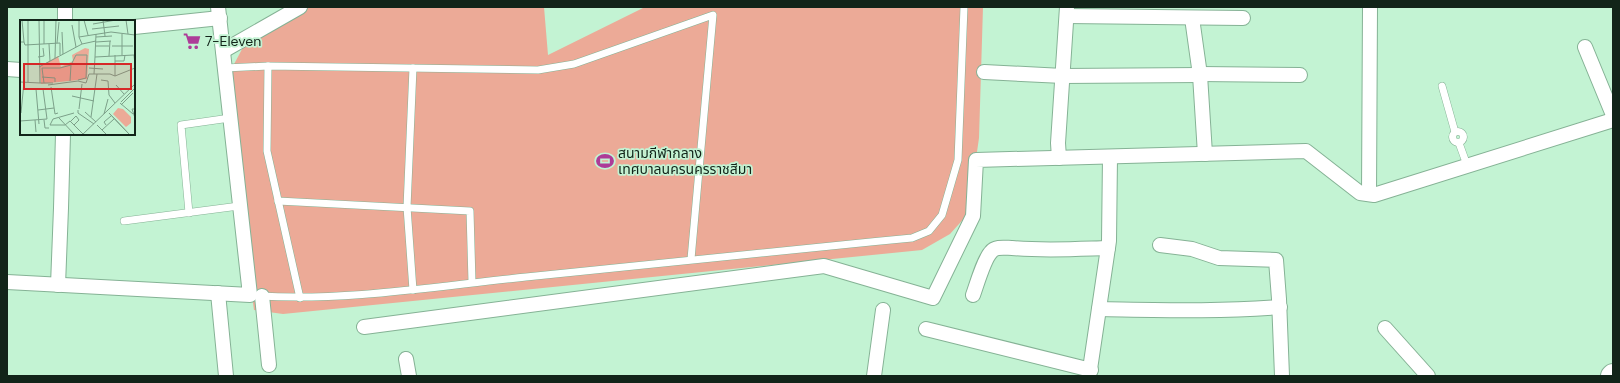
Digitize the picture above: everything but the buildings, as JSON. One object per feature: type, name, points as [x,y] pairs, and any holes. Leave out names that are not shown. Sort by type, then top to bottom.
[{"type":"street","points":[[65,20],[66,7]]},
{"type":"street","points":[[223,51],[300,7]]},
{"type":"street","points":[[1369,194],[1370,7]]},
{"type":"street","points":[[1059,158],[1058,143],[1067,12],[1192,18],[1243,18]]},
{"type":"street","points":[[135,27],[219,13],[239,206],[269,365]]},
{"type":"street","points":[[1192,18],[1200,75],[1205,154]]},
{"type":"street","points":[[1586,46],[1613,115]]},
{"type":"street","points":[[7,69],[20,70]]},
{"type":"street","points":[[984,72],[1063,76],[1300,75]]},
{"type":"street","points":[[364,327],[824,266],[933,298],[973,216],[976,160],[1306,151],[1360,193],[1374,195],[1613,120]]},
{"type":"street","points":[[58,285],[62,135]]},
{"type":"street","points":[[926,330],[1090,373],[1108,248],[1110,157]]},
{"type":"street","points":[[1160,245],[1192,249],[1218,258],[1276,260],[1280,307],[1282,376]]},
{"type":"street","points":[[973,295],[991,251],[994,249],[1006,248],[1038,250],[1108,248]]},
{"type":"street","points":[[7,282],[256,295]]},
{"type":"street","points":[[218,293],[226,376]]},
{"type":"street","points":[[1099,308],[1178,311],[1245,310],[1280,307]]},
{"type":"street","points":[[874,376],[883,310]]},
{"type":"street","points":[[1385,328],[1428,376]]},
{"type":"street","points":[[406,359],[409,376]]},
{"type":"lane","points":[[256,295],[300,298],[413,290],[472,282],[691,259],[912,238],[928,231],[942,215],[958,160],[964,7]]},
{"type":"lane","points":[[225,68],[268,66],[538,70],[574,64],[714,11],[691,259]]},
{"type":"lane","points":[[268,66],[266,151],[300,298]]},
{"type":"lane","points":[[413,68],[407,207],[413,290]]},
{"type":"lane","points":[[1442,86],[1455,132],[1452,136],[1453,140],[1456,143],[1459,143],[1467,165]]},
{"type":"lane","points":[[189,213],[181,125],[230,118]]},
{"type":"lane","points":[[278,201],[470,211],[472,282]]},
{"type":"lane","points":[[124,222],[239,206]]},
{"type":"shaded area","name":"สนามกีฬากลาง เทศบาลนครนครราชสีมา","points":[[302,7],[544,7],[548,55],[645,7],[983,7],[979,138],[968,214],[950,234],[922,250],[283,314],[254,310],[235,165],[232,68],[249,36]]},
{"type":"place","name":"7-Eleven","points":[[192,41]]},
{"type":"place","name":"สนามกีฬากลาง เทศบาลนครนครราชสีมา","points":[[605,161]]}]
